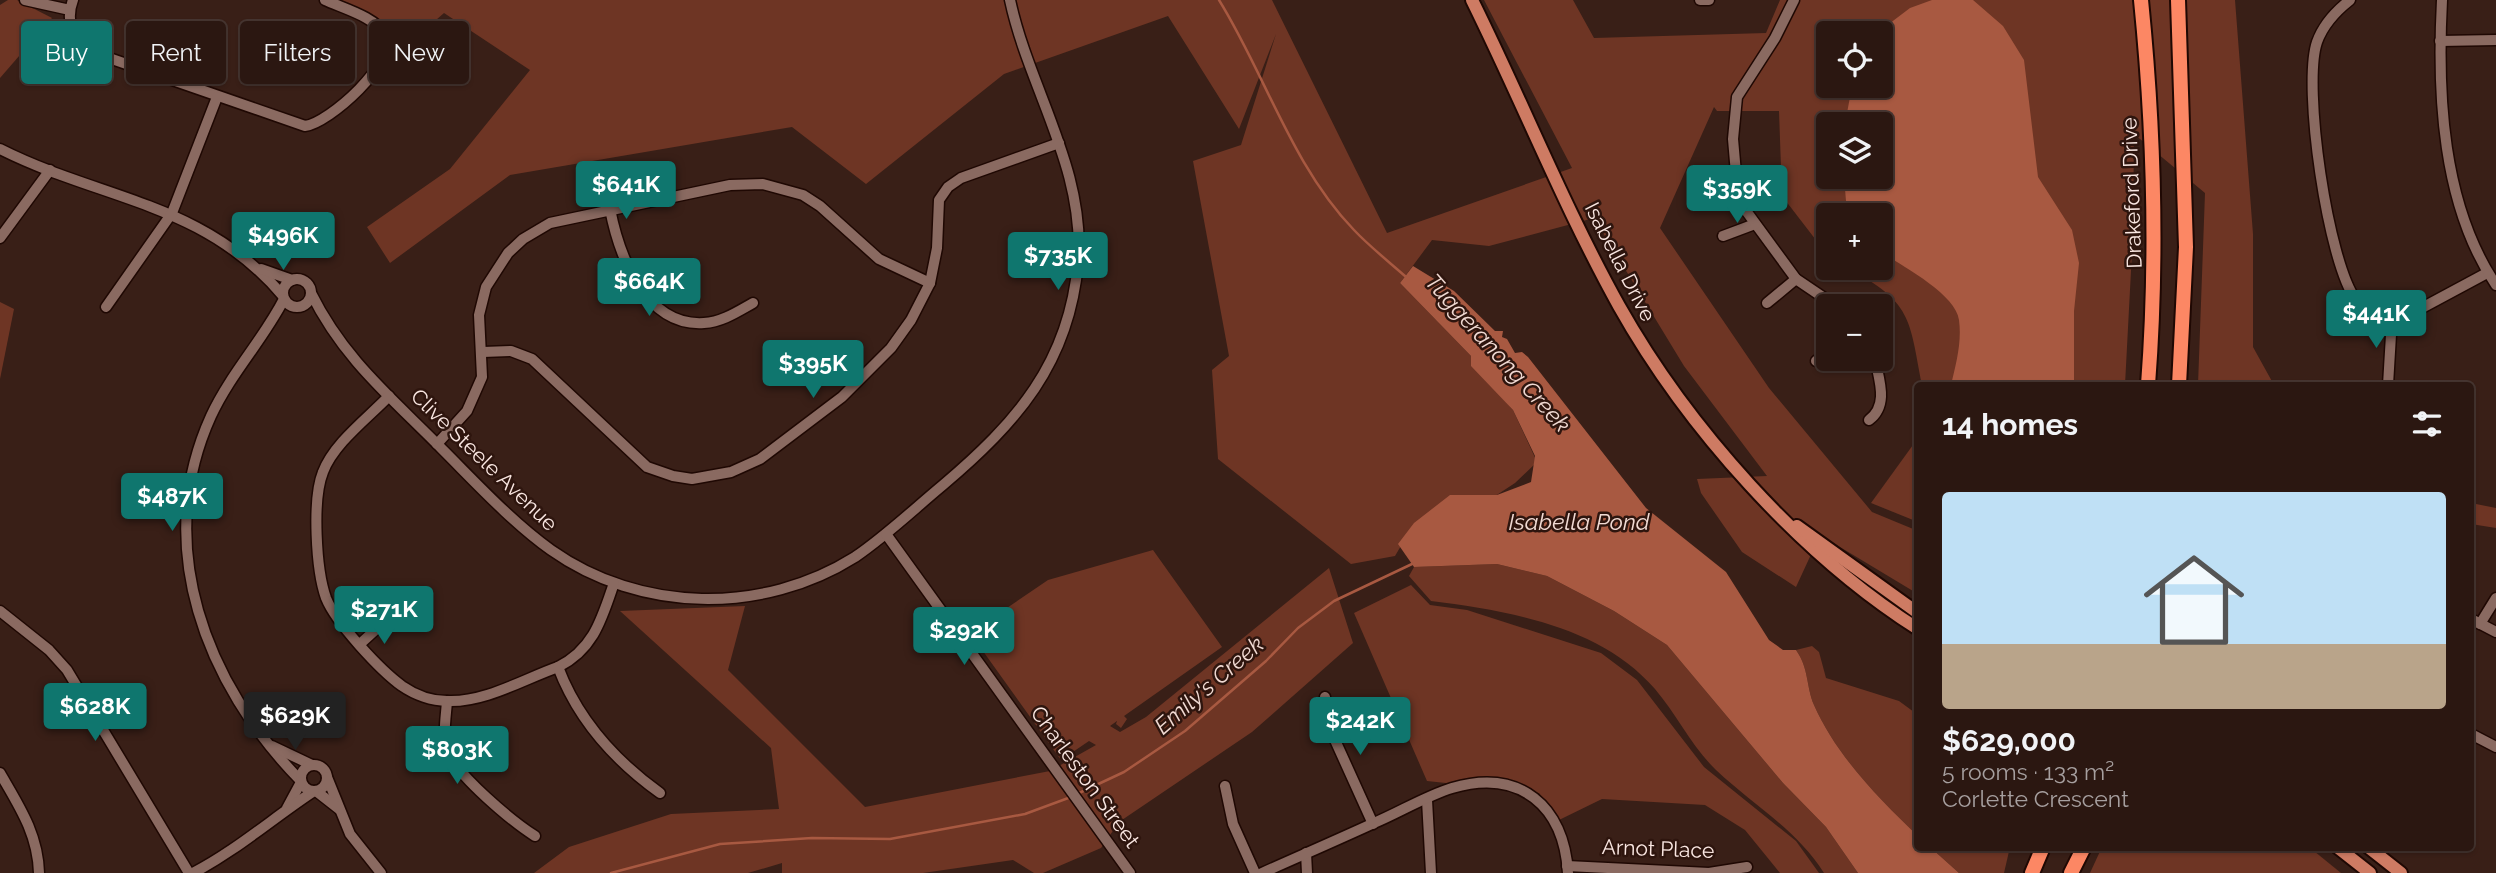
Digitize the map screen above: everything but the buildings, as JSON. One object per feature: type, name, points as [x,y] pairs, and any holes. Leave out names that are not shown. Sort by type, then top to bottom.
[{"type":"highway","name":"Drakeford Drive","points":[[2141,0],[2153,145],[2156,220],[2155,294],[2148,382]]},
{"type":"highway","points":[[2178,0],[2186,223],[2179,382]]},
{"type":"highway","points":[[2032,873],[2041,851]]},
{"type":"highway","points":[[2071,873],[2082,851]]},
{"type":"main road","name":"Isabella Drive","points":[[1472,0],[1603,276],[1653,361],[1708,436],[1805,542],[1834,568],[1914,626]]},
{"type":"main road","name":"Isabella Drive","points":[[1780,513],[1914,610]]},
{"type":"main road","points":[[2342,851],[2370,873]]},
{"type":"main road","points":[[2373,851],[2401,873]]},
{"type":"street","points":[[25,0],[71,5],[74,35],[86,50],[305,126],[314,125],[329,115],[379,68],[388,44],[377,25],[325,0]]},
{"type":"street","name":"Clive Steele Avenue","points":[[311,293],[327,326],[351,359],[526,531],[563,557],[614,583],[669,596],[709,599],[748,596],[814,578],[855,556],[886,534],[1003,432],[1035,390],[1058,344],[1073,296],[1079,232],[1076,201],[1059,143],[1020,40],[1010,0]]},
{"type":"street","points":[[1700,0],[1709,0]]},
{"type":"street","points":[[1794,0],[1775,38],[1737,97],[1733,139],[1737,185],[1744,208],[1796,279],[1818,294]]},
{"type":"street","points":[[2350,0],[2325,26],[2314,58],[2315,132],[2320,175],[2350,289],[2361,305],[2372,313],[2392,318],[2417,312],[2487,273]]},
{"type":"street","points":[[2442,0],[2442,100],[2457,194],[2473,248],[2496,285]]},
{"type":"street","points":[[2440,41],[2496,40]]},
{"type":"street","points":[[106,307],[172,213],[218,97]]},
{"type":"street","points":[[483,352],[511,351],[532,359],[647,467],[673,476],[712,477],[732,472],[760,458],[842,397],[891,348],[911,320],[930,283],[937,248],[939,200],[947,187],[961,178],[1059,143]]},
{"type":"street","points":[[0,149],[50,170],[172,213],[221,239],[260,269],[283,297],[298,307]]},
{"type":"street","points":[[0,238],[50,170]]},
{"type":"street","points":[[437,444],[461,418],[476,394],[482,377],[483,352],[479,325],[483,297],[495,270],[523,239],[550,223],[742,183],[784,187],[820,206],[879,259],[930,283]]},
{"type":"street","points":[[610,209],[620,251],[630,271],[650,298],[672,317],[692,323],[707,323],[729,317],[753,303]]},
{"type":"street","points":[[1723,236],[1755,224]]},
{"type":"street","points":[[260,269],[304,282],[311,293],[306,304],[271,323]]},
{"type":"street","points":[[1767,303],[1796,279]]},
{"type":"street","points":[[292,280],[286,284],[271,323],[237,368],[210,419],[190,490],[187,544],[193,595],[212,655],[239,705],[306,789],[315,791],[339,809]]},
{"type":"street","name":"Clive Steele Avenue","points":[[298,307],[313,314],[327,326]]},
{"type":"street","points":[[2388,382],[2392,318]]},
{"type":"street","points":[[1868,420],[1879,409],[1882,398],[1877,371]]},
{"type":"street","points":[[389,396],[332,455],[319,484],[322,585],[331,608],[403,686],[419,695],[447,701],[480,696],[558,667],[578,655],[593,639],[614,583]]},
{"type":"street","name":"Charleston Street","points":[[886,534],[1130,873]]},
{"type":"street","points":[[2496,598],[2475,622],[2496,632]]},
{"type":"street","points":[[361,643],[383,623],[408,610]]},
{"type":"street","points":[[0,611],[49,650],[67,670],[191,873],[245,843],[287,808],[324,787],[327,777]]},
{"type":"street","points":[[558,667],[579,712],[632,772],[660,793]]},
{"type":"street","points":[[1325,697],[1330,729],[1373,824]]},
{"type":"street","points":[[447,701],[445,740],[450,757],[508,819],[535,836]]},
{"type":"street","points":[[2474,736],[2496,747]]},
{"type":"street","points":[[269,744],[322,768],[356,844],[382,873]]},
{"type":"street","points":[[287,808],[304,769],[312,765]]},
{"type":"street","points":[[0,773],[30,825],[37,843],[39,873]]},
{"type":"street","points":[[1262,873],[1427,800],[1471,784],[1501,785],[1535,798],[1558,825],[1565,842],[1568,869]]},
{"type":"street","points":[[1225,786],[1233,824],[1255,873]]},
{"type":"street","points":[[1427,800],[1431,873]]},
{"type":"street","points":[[1306,853],[1307,873]]},
{"type":"street","name":"Arnot Place","points":[[1568,869],[1709,873],[1747,867]]},
{"type":"shaded area","points":[[8,0],[17,0],[52,18],[49,21],[21,21],[21,54],[0,78],[0,5]]},
{"type":"shaded area","points":[[338,0],[1272,0],[1387,233],[1572,168],[1484,0],[1573,0],[1594,38],[1766,33],[1780,0],[2235,0],[2253,234],[2253,347],[2272,382],[2198,382],[2205,193],[2134,134],[2133,233],[2125,382],[1921,382],[1910,327],[1904,314],[1893,299],[1893,294],[1888,294],[1869,280],[1893,280],[1893,203],[1816,203],[1816,240],[1782,196],[1779,111],[1717,111],[1714,107],[1660,228],[1769,388],[1872,512],[1914,529],[1914,592],[1820,535],[1796,587],[1742,552],[1701,493],[1697,479],[1767,476],[1684,366],[1594,218],[1489,246],[1432,240],[1400,283],[1471,356],[1478,370],[1513,410],[1537,462],[1515,483],[1474,510],[1405,539],[1395,556],[1351,564],[1218,459],[1212,370],[1229,356],[1193,161],[1241,145],[1276,34],[1239,129],[1168,16],[1004,74],[866,184],[792,127],[510,175],[390,263],[367,227],[450,169],[530,70],[469,30],[469,21],[456,21],[444,13],[435,21],[376,21]]},
{"type":"shaded area","points":[[0,302],[14,309],[0,379]]},
{"type":"shaded area","points":[[1914,444],[1914,520],[1871,503]]},
{"type":"shaded area","points":[[2474,504],[2496,508],[2496,528],[2474,524]]},
{"type":"shaded area","points":[[1153,550],[1222,647],[1124,716],[1127,719],[1121,728],[1116,724],[1117,721],[1110,726],[1120,732],[1146,717],[1329,568],[1353,643],[1252,732],[1119,822],[1101,848],[1043,873],[1034,873],[1013,860],[923,873],[782,873],[782,863],[748,873],[534,873],[569,847],[671,814],[779,809],[771,748],[620,611],[745,606],[728,670],[865,807],[1050,771],[1096,745],[1089,741],[1061,760],[970,633],[1048,580]]},
{"type":"shaded area","points":[[1497,564],[1547,576],[1614,611],[1667,645],[1783,783],[1826,827],[1858,873],[1824,873],[1801,843],[1707,761],[1655,689],[1633,668],[1608,650],[1552,625],[1491,610],[1431,601],[1409,576],[1414,567]]},
{"type":"shaded area","points":[[1411,585],[1430,605],[1467,610],[1601,653],[1637,680],[1704,767],[1796,841],[1819,873],[1780,873],[1745,830],[1705,805],[1602,799],[1559,820],[1539,793],[1427,781],[1354,613]]},
{"type":"shaded area","points":[[1812,646],[1819,652],[1826,678],[1899,701],[1914,712],[1914,832],[1888,807],[1846,759],[1834,741],[1811,698],[1803,664],[1796,650]]},
{"type":"shaded area","points":[[1934,851],[2009,851],[2004,873],[1959,873]]},
{"type":"shaded area","points":[[2100,851],[2314,851],[2341,873],[2090,873]]},
{"type":"water","points":[[1932,0],[1973,0],[2003,26],[2024,60],[2038,177],[2072,230],[2079,263],[2074,311],[2074,382],[1952,382],[1960,336],[1956,310],[1939,291],[1893,260],[1893,203],[1847,203],[1845,189],[1893,189],[1893,112],[1847,112],[1850,98],[1893,98],[1893,21],[1910,8]]},
{"type":"water","name":"Isabella Pond","points":[[1413,266],[1454,291],[1495,331],[1503,331],[1502,337],[1507,339],[1515,353],[1522,352],[1528,357],[1646,508],[1726,572],[1769,640],[1783,650],[1796,650],[1803,664],[1811,698],[1823,723],[1846,759],[1914,832],[1914,851],[1934,851],[1959,873],[1858,873],[1826,827],[1783,783],[1667,645],[1614,611],[1547,576],[1497,564],[1414,567],[1398,544],[1414,523],[1450,495],[1497,495],[1531,482],[1535,456],[1513,410],[1471,366],[1471,356],[1400,283]]},
{"type":"waterway","name":"Tuggeranong Creek","points":[[1219,0],[1313,177],[1332,205],[1354,230],[1405,276]]},
{"type":"waterway","name":"Emily's Creek","points":[[1077,794],[1124,772],[1185,731],[1266,661],[1298,628],[1334,601],[1412,564]]},
{"type":"waterway","name":"Emily's Creek","points":[[611,873],[720,844],[812,838],[890,839],[1025,814],[1071,797]]}]
